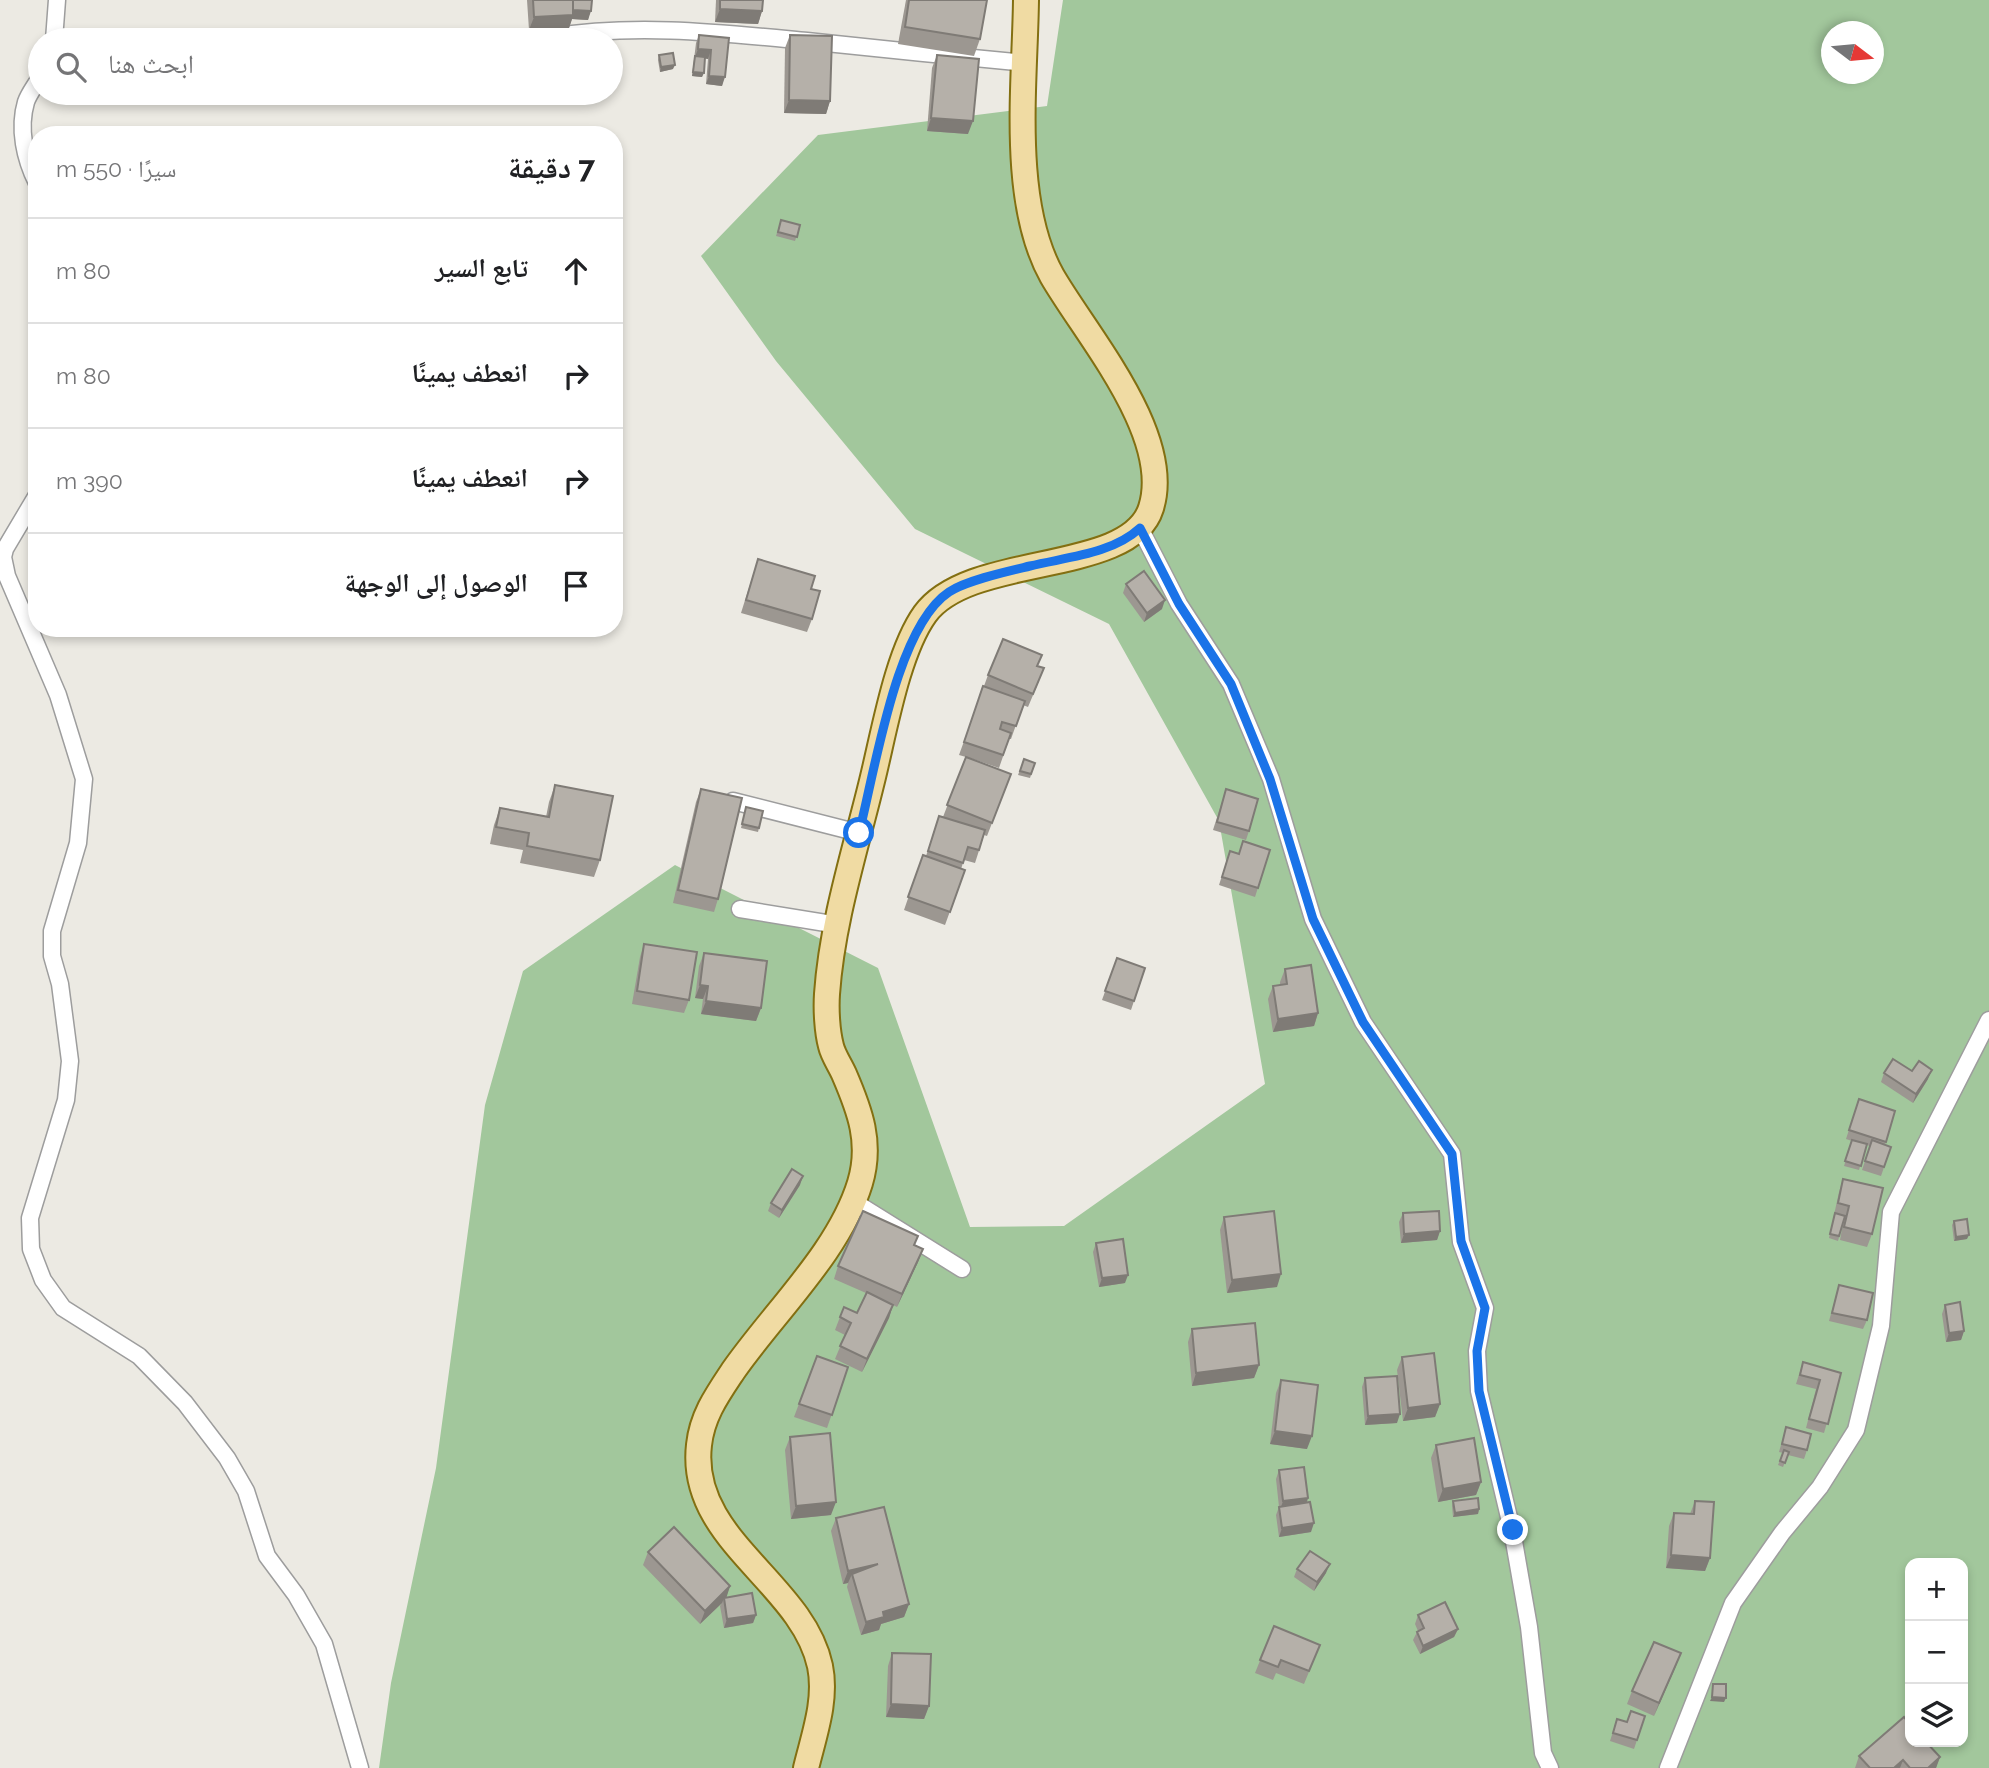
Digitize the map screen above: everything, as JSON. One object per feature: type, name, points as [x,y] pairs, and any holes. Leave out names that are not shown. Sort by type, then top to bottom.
[{"type":"main road","points":[[806,1768],[823,1694],[820,1667],[812,1640],[798,1615],[734,1545],[706,1497],[699,1473],[698,1449],[703,1424],[712,1402],[754,1341],[841,1230],[861,1181],[867,1138],[831,1046],[827,996],[838,925],[893,695],[915,632],[928,609],[951,590],[1021,568],[1118,545],[1140,528],[1153,504],[1154,490],[1148,441],[1125,386],[1049,271],[1030,214],[1025,158],[1026,0]]},
{"type":"street","points":[[55,28],[57,0]]},
{"type":"street","points":[[623,31],[750,36],[1025,63]]},
{"type":"street","points":[[28,98],[22,124],[28,165]]},
{"type":"street","points":[[28,510],[3,557],[28,624]]},
{"type":"street","points":[[1140,528],[1179,604],[1231,684],[1270,779],[1313,919],[1363,1022],[1452,1154],[1461,1241],[1485,1308],[1477,1351],[1479,1391],[1513,1530],[1529,1628],[1543,1753],[1550,1768]]},
{"type":"street","points":[[34,637],[58,695],[84,779],[78,843],[52,931],[52,956],[60,984],[70,1061],[66,1100],[30,1218],[31,1249],[43,1280],[63,1308],[139,1356],[184,1403],[228,1458],[246,1492],[267,1556],[296,1595],[324,1644],[360,1768]]},
{"type":"street","points":[[733,801],[859,833]]},
{"type":"street","points":[[740,909],[838,925]]},
{"type":"street","points":[[1668,1768],[1733,1602],[1782,1533],[1820,1487],[1856,1430],[1881,1326],[1891,1212],[1989,1020]]},
{"type":"street","points":[[853,1201],[962,1269]]},
{"type":"green space","points":[[1063,0],[1989,0],[1989,1768],[379,1768],[391,1683],[436,1468],[485,1105],[523,971],[675,865],[878,968],[970,1227],[1064,1226],[1265,1084],[1219,821],[1109,624],[915,529],[776,361],[701,256],[818,135],[1047,106]]},
{"type":"building","points":[[533,0],[573,0],[573,15],[534,17]]},
{"type":"building","points":[[573,0],[592,0],[591,11],[573,10]]},
{"type":"building","points":[[720,0],[763,0],[762,11],[720,9]]},
{"type":"building","points":[[909,0],[987,0],[980,39],[905,27]]},
{"type":"building","points":[[699,35],[729,38],[725,77],[709,76],[711,50],[698,49]]},
{"type":"building","points":[[790,35],[832,36],[830,101],[789,100]]},
{"type":"building","points":[[673,53],[675,65],[661,67],[659,55]]},
{"type":"building","points":[[937,55],[979,59],[973,121],[931,118]]},
{"type":"building","points":[[695,56],[705,57],[704,73],[693,72]]},
{"type":"building","points":[[781,220],[800,225],[797,237],[778,232]]},
{"type":"building","points":[[758,559],[815,576],[811,589],[820,591],[812,619],[746,600]]},
{"type":"building","points":[[1144,571],[1165,600],[1147,613],[1126,584]]},
{"type":"building","points":[[1003,639],[1042,655],[1037,666],[1044,668],[1033,694],[988,675]]},
{"type":"building","points":[[983,686],[1025,701],[1016,726],[1002,722],[1000,729],[1011,733],[1003,755],[964,742]]},
{"type":"building","points":[[966,757],[1011,774],[992,823],[947,805]]},
{"type":"building","points":[[1024,759],[1035,763],[1031,774],[1020,771]]},
{"type":"building","points":[[555,785],[613,796],[600,860],[527,846],[529,833],[496,827],[500,808],[549,817]]},
{"type":"building","points":[[701,789],[742,798],[718,899],[678,890]]},
{"type":"building","points":[[1226,789],[1258,799],[1249,831],[1217,822]]},
{"type":"building","points":[[746,807],[763,811],[759,828],[742,824]]},
{"type":"building","points":[[939,816],[985,830],[979,850],[968,847],[963,863],[928,851]]},
{"type":"building","points":[[1243,841],[1270,850],[1258,888],[1222,877],[1230,851],[1239,854]]},
{"type":"building","points":[[923,855],[965,870],[950,912],[908,897]]},
{"type":"building","points":[[644,944],[697,952],[689,1000],[637,991]]},
{"type":"building","points":[[704,953],[767,961],[761,1008],[706,1001],[708,986],[700,985]]},
{"type":"building","points":[[1117,958],[1145,968],[1134,1001],[1105,991]]},
{"type":"building","points":[[1311,965],[1318,1013],[1278,1019],[1273,986],[1287,984],[1285,969]]},
{"type":"building","points":[[1893,1059],[1912,1071],[1919,1061],[1932,1070],[1916,1094],[1884,1073]]},
{"type":"building","points":[[1859,1099],[1895,1111],[1886,1142],[1849,1130]]},
{"type":"building","points":[[1852,1140],[1867,1144],[1861,1166],[1845,1161]]},
{"type":"building","points":[[1872,1140],[1891,1147],[1884,1167],[1865,1161]]},
{"type":"building","points":[[792,1169],[803,1176],[782,1210],[771,1203]]},
{"type":"building","points":[[1843,1179],[1883,1188],[1872,1234],[1844,1227],[1849,1206],[1838,1203]]},
{"type":"building","points":[[863,1211],[918,1236],[914,1245],[923,1249],[902,1294],[838,1266]]},
{"type":"building","points":[[1274,1211],[1281,1274],[1232,1280],[1224,1217]]},
{"type":"building","points":[[1439,1211],[1440,1231],[1404,1234],[1403,1213]]},
{"type":"building","points":[[1835,1213],[1845,1216],[1839,1236],[1830,1234]]},
{"type":"building","points":[[1967,1219],[1969,1235],[1956,1237],[1954,1221]]},
{"type":"building","points":[[1123,1239],[1128,1275],[1102,1278],[1096,1243]]},
{"type":"building","points":[[1839,1285],[1873,1293],[1867,1320],[1832,1313]]},
{"type":"building","points":[[867,1292],[893,1305],[867,1359],[840,1346],[851,1323],[840,1317],[844,1307],[857,1313]]},
{"type":"building","points":[[1960,1302],[1964,1331],[1949,1333],[1945,1305]]},
{"type":"building","points":[[1255,1323],[1259,1365],[1196,1373],[1192,1329]]},
{"type":"building","points":[[1434,1353],[1440,1404],[1408,1408],[1402,1357]]},
{"type":"building","points":[[817,1356],[848,1367],[832,1415],[799,1404]]},
{"type":"building","points":[[1803,1362],[1841,1373],[1828,1424],[1809,1419],[1820,1380],[1800,1375]]},
{"type":"building","points":[[1397,1376],[1400,1414],[1368,1416],[1365,1378]]},
{"type":"building","points":[[1281,1380],[1318,1385],[1312,1436],[1275,1431]]},
{"type":"building","points":[[1786,1427],[1811,1434],[1807,1450],[1782,1444]]},
{"type":"building","points":[[830,1433],[836,1502],[796,1506],[790,1437]]},
{"type":"building","points":[[1474,1438],[1481,1482],[1443,1489],[1436,1445]]},
{"type":"building","points":[[1784,1450],[1789,1452],[1785,1463],[1780,1461]]},
{"type":"building","points":[[1304,1467],[1308,1498],[1283,1501],[1279,1470]]},
{"type":"building","points":[[1478,1498],[1479,1509],[1455,1513],[1453,1501]]},
{"type":"building","points":[[1695,1501],[1714,1502],[1710,1558],[1671,1555],[1674,1513],[1694,1514]]},
{"type":"building","points":[[1310,1502],[1314,1523],[1282,1528],[1279,1507]]},
{"type":"building","points":[[884,1507],[909,1604],[883,1612],[884,1617],[866,1622],[852,1574],[878,1564],[848,1571],[836,1518]]},
{"type":"building","points":[[674,1527],[730,1586],[705,1611],[648,1552]]},
{"type":"building","points":[[1310,1551],[1330,1564],[1317,1582],[1297,1569]]},
{"type":"building","points":[[752,1593],[756,1615],[727,1619],[724,1598]]},
{"type":"building","points":[[1445,1602],[1458,1629],[1423,1646],[1417,1632],[1424,1628],[1418,1615]]},
{"type":"building","points":[[1274,1626],[1320,1645],[1309,1671],[1281,1660],[1278,1667],[1260,1660]]},
{"type":"building","points":[[1654,1642],[1681,1653],[1659,1703],[1632,1691]]},
{"type":"building","points":[[892,1653],[931,1654],[929,1706],[891,1704]]},
{"type":"building","points":[[1713,1684],[1726,1684],[1726,1698],[1712,1697]]},
{"type":"building","points":[[1631,1711],[1645,1716],[1637,1740],[1613,1733],[1617,1719],[1627,1722]]},
{"type":"building","points":[[1904,1717],[1905,1747],[1931,1747],[1940,1757],[1928,1768],[1910,1768],[1903,1760],[1894,1768],[1870,1768],[1859,1756]]},
{"type":"route","points":[[859,833],[893,695],[915,632],[928,609],[951,590],[1021,568],[1118,545],[1140,528],[1179,604],[1231,684],[1270,779],[1313,919],[1363,1022],[1452,1154],[1461,1241],[1485,1308],[1477,1351],[1479,1391],[1513,1530]]}]
